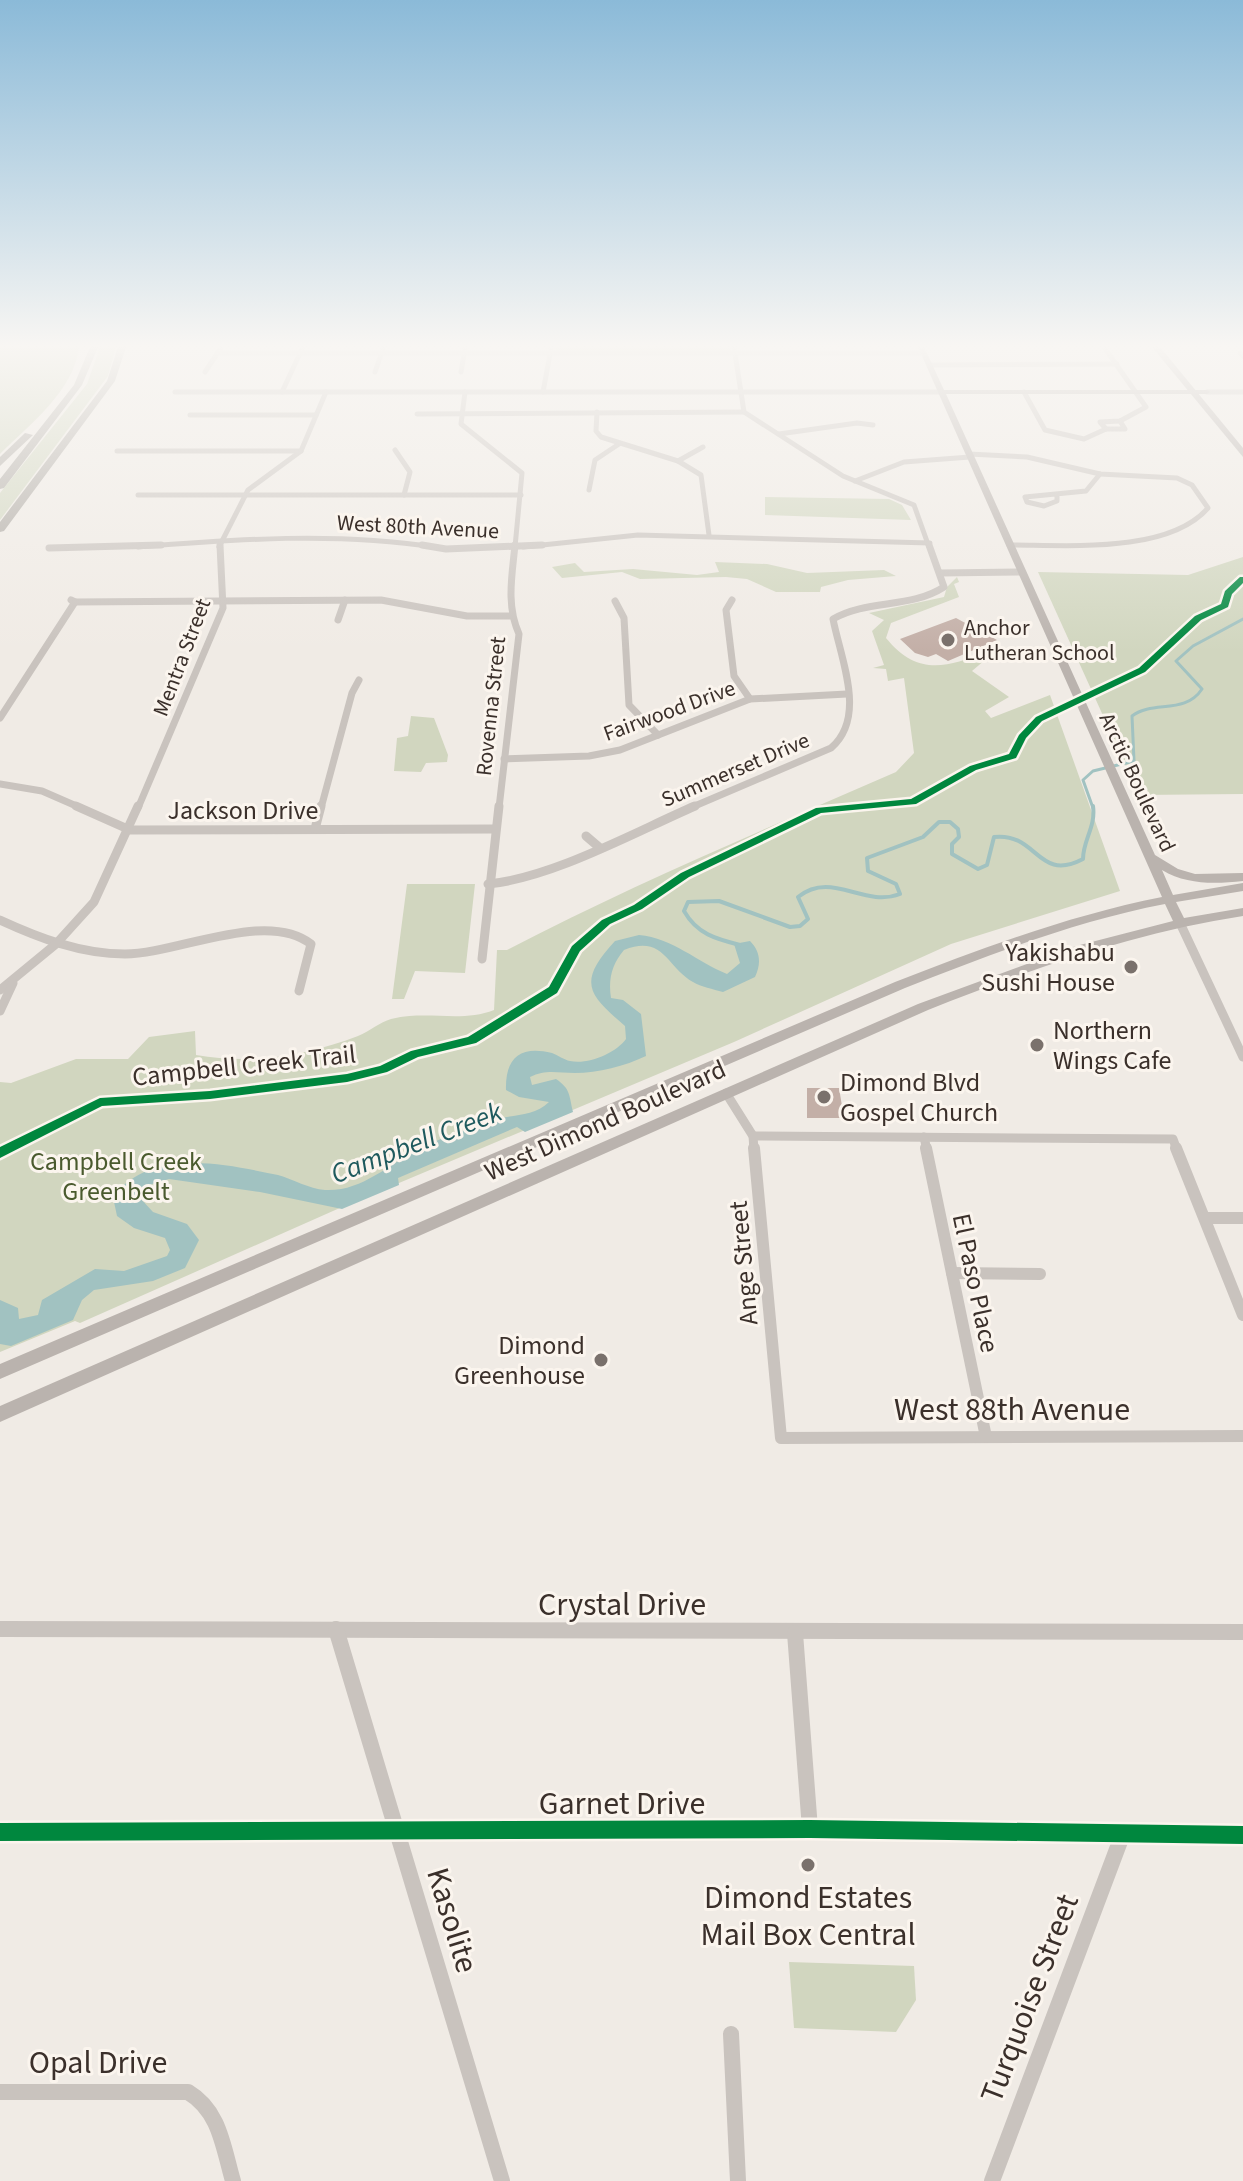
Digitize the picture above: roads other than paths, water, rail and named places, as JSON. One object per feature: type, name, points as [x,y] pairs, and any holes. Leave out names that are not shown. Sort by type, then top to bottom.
[{"type":"highway","points":[[0,463],[15,449]]},
{"type":"highway","points":[[0,486],[29,449]]},
{"type":"highway","points":[[0,529],[60,449]]},
{"type":"main road","name":"Arctic Boulevard","points":[[966,449],[1180,923]]},
{"type":"main road","points":[[1149,853],[1167,871],[1189,878],[1243,877]]},
{"type":"main road","name":"West Dimond Boulevard","points":[[0,1372],[900,985],[1023,937],[1170,899],[1243,887]]},
{"type":"main road","name":"West Dimond Boulevard","points":[[0,1414],[726,1093],[1045,958],[1180,923],[1243,912]]},
{"type":"street","name":"Rovenna Street","points":[[482,959],[494,829],[511,731],[519,634],[511,616],[522,473],[492,449]]},
{"type":"street","points":[[589,490],[595,460],[612,449]]},
{"type":"street","points":[[636,449],[678,461],[701,475],[709,535]]},
{"type":"street","points":[[678,461],[700,449]]},
{"type":"street","points":[[803,449],[855,481],[901,497],[914,505],[940,573],[1021,572]]},
{"type":"street","points":[[395,450],[410,472],[404,495]]},
{"type":"street","points":[[117,451],[301,451]]},
{"type":"street","name":"Mentra Street","points":[[14,981],[95,903],[208,649],[224,600],[221,540],[244,496],[301,451]]},
{"type":"street","points":[[855,481],[904,462],[1008,456],[1048,460],[1100,474],[1168,476],[1186,481],[1204,499],[1207,513],[1145,540],[1009,545]]},
{"type":"street","points":[[1057,496],[1057,501],[1044,506],[1027,502],[1025,497],[1030,494],[1057,496],[1086,491],[1100,474]]},
{"type":"street","points":[[138,495],[521,495]]},
{"type":"street","name":"West 80th Avenue","points":[[49,548],[128,548],[221,540],[383,539],[446,549],[515,548],[619,536],[709,535],[833,543],[930,543]]},
{"type":"street","points":[[337,549],[339,539]]},
{"type":"street","name":"Summerset Drive","points":[[488,884],[510,882],[600,848],[831,748],[851,724],[833,619],[846,609],[863,604],[933,597],[944,587],[940,573]]},
{"type":"street","points":[[338,620],[345,600]]},
{"type":"street","points":[[0,718],[73,601],[345,600],[402,602],[467,616],[511,616]]},
{"type":"street","points":[[732,600],[726,610],[734,676],[750,699]]},
{"type":"street","points":[[615,601],[621,607],[624,618],[629,705],[658,735]]},
{"type":"street","points":[[315,829],[352,693],[359,680]]},
{"type":"street","name":"Fairwood Drive","points":[[504,759],[589,756],[620,750],[750,699],[775,695],[847,694]]},
{"type":"street","name":"Jackson Drive","points":[[0,784],[42,791],[130,830],[494,829]]},
{"type":"street","points":[[586,836],[600,848]]},
{"type":"street","points":[[0,920],[56,941],[127,954],[160,951],[238,934],[295,932],[311,935],[299,991]]},
{"type":"street","name":"Arctic Boulevard","points":[[1180,923],[1243,1057]]},
{"type":"street","points":[[0,990],[14,981]]},
{"type":"street","points":[[0,1011],[14,981]]},
{"type":"street","name":"Ange Street","points":[[726,1093],[753,1136],[781,1438]]},
{"type":"street","points":[[753,1136],[1173,1139],[1243,1315]]},
{"type":"street","name":"El Paso Place","points":[[924,1137],[986,1437]]},
{"type":"street","points":[[1205,1218],[1243,1218]]},
{"type":"street","points":[[952,1273],[1040,1274]]},
{"type":"street","name":"West 88th Avenue","points":[[781,1438],[1243,1436]]},
{"type":"street","name":"Crystal Drive","points":[[0,1629],[1243,1632]]},
{"type":"street","name":"Kasolite","points":[[336,1629],[502,2181]]},
{"type":"street","points":[[795,1633],[810,1829]]},
{"type":"street","name":"Garnet Drive","points":[[0,1832],[810,1829],[1122,1836],[1243,1835]]},
{"type":"street","name":"Turquoise Street","points":[[992,2181],[1122,1836]]},
{"type":"street","points":[[731,2034],[738,2181]]},
{"type":"street","name":"Opal Drive","points":[[0,2092],[188,2092],[205,2102],[215,2121],[233,2181]]},
{"type":"water","points":[[639,935],[674,945],[727,974],[740,963],[734,944],[750,941],[758,954],[757,972],[755,977],[723,992],[693,982],[657,949],[637,946],[624,950],[612,972],[611,998],[623,1000],[641,1014],[646,1056],[602,1070],[547,1072],[530,1077],[532,1085],[556,1079],[561,1083],[569,1093],[573,1112],[525,1132],[517,1127],[398,1178],[399,1185],[342,1209],[260,1192],[169,1179],[152,1184],[140,1198],[153,1212],[187,1224],[199,1240],[185,1268],[153,1281],[94,1290],[82,1300],[73,1320],[11,1346],[0,1344],[0,1300],[18,1308],[19,1319],[38,1315],[42,1300],[95,1269],[124,1271],[167,1256],[170,1250],[165,1238],[134,1228],[117,1216],[113,1197],[129,1181],[147,1171],[168,1165],[212,1164],[278,1175],[319,1189],[338,1189],[362,1182],[437,1140],[544,1107],[549,1102],[519,1097],[506,1090],[512,1062],[517,1056],[531,1051],[552,1053],[570,1061],[585,1061],[616,1049],[626,1039],[625,1026],[596,997],[592,978],[603,955],[615,941]]},
{"type":"waterway","name":"Campbell Creek","points":[[1093,808],[1083,780],[1093,771],[1134,761],[1132,716],[1140,711],[1178,705],[1195,697],[1202,689],[1176,661],[1193,646],[1243,619]]},
{"type":"waterway","name":"Campbell Creek","points":[[740,945],[715,938],[701,930],[684,911],[688,902],[719,901],[790,927],[800,926],[808,919],[798,897],[811,890],[835,888],[873,897],[900,894],[896,884],[868,871],[867,858],[923,837],[939,822],[950,822],[958,829],[959,837],[952,844],[952,854],[978,869],[987,865],[994,837],[1009,837],[1046,861],[1068,865],[1083,859],[1093,808]]},
{"type":"place","name":"Anchor Lutheran School","points":[[948,640]]},
{"type":"place","name":"Yakishabu Sushi House","points":[[1131,967]]},
{"type":"place","name":"Northern Wings Cafe","points":[[1037,1045]]},
{"type":"place","name":"Dimond Blvd Gospel Church","points":[[824,1097]]},
{"type":"place","name":"Dimond Greenhouse","points":[[601,1360]]},
{"type":"place","name":"Dimond Estates Mail Box Central","points":[[808,1865]]},
{"type":"park label","name":"Campbell Creek Greenbelt","points":[[116,1176]]}]
